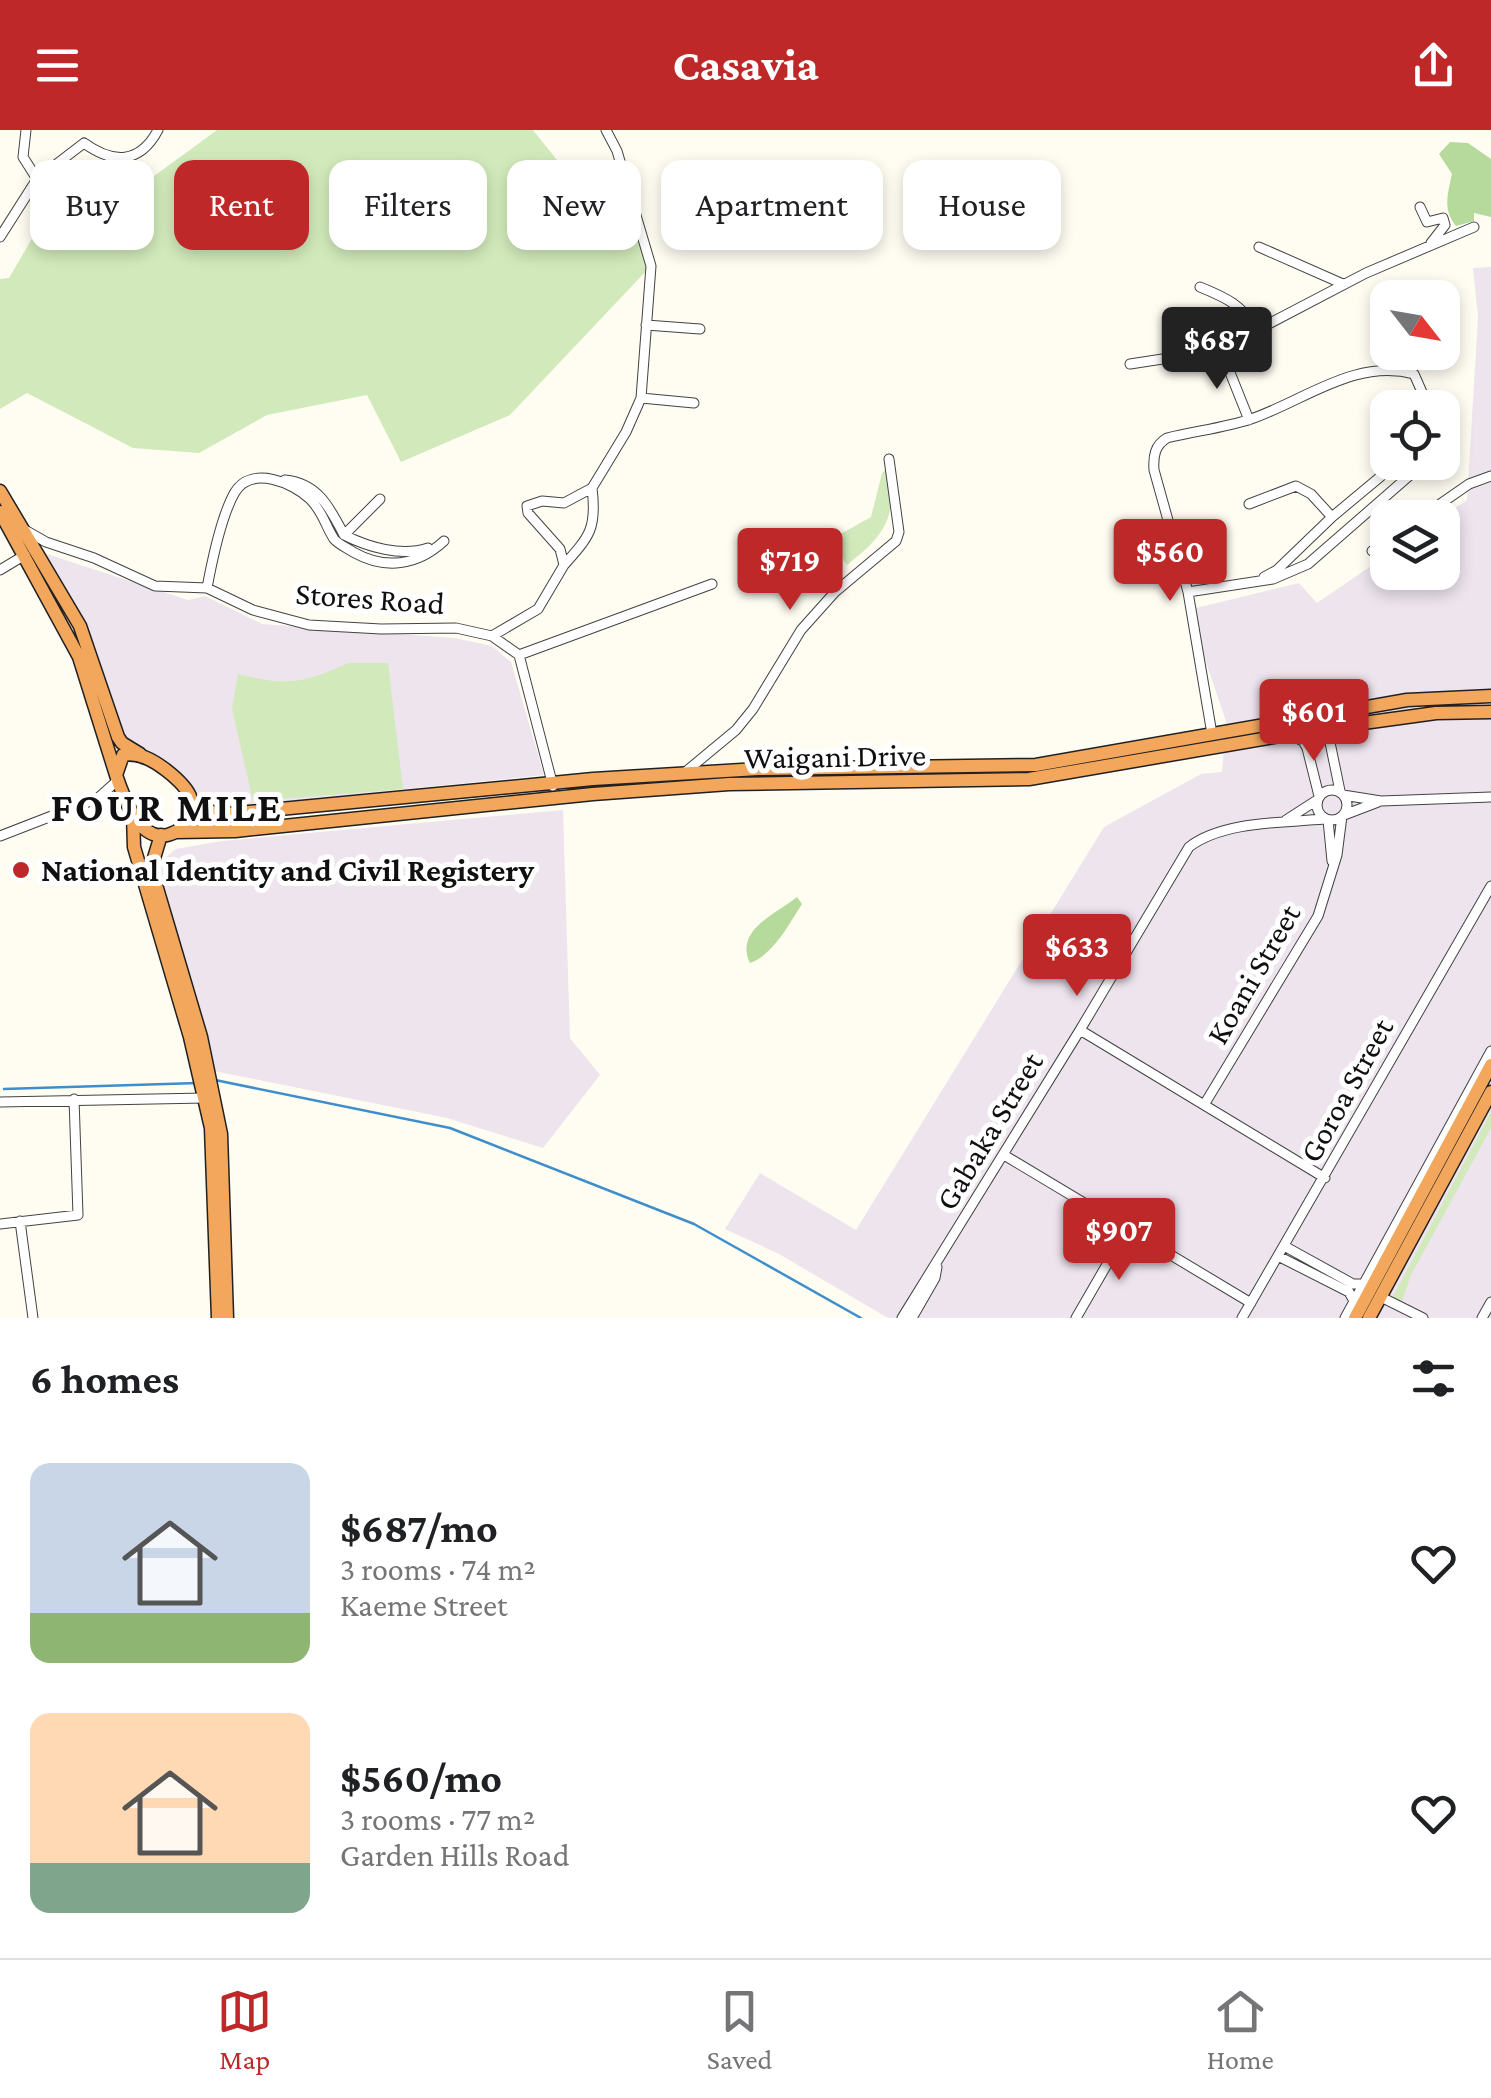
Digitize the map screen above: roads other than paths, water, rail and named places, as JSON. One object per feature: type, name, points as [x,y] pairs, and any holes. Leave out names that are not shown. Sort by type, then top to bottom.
[{"type":"highway","points":[[0,491],[80,626],[122,744],[147,757],[182,785],[193,803],[190,818],[176,832]]},
{"type":"highway","points":[[0,512],[89,682],[117,778],[133,812],[142,827],[161,836],[152,868],[204,1070],[212,1128],[218,1318]]},
{"type":"highway","name":"Waigani Drive","points":[[193,803],[211,814],[231,814],[552,782],[711,772],[1014,766],[1098,756],[1406,700],[1491,696]]},
{"type":"highway","name":"Waigani Drive","points":[[161,836],[729,784],[1030,780],[1328,728],[1436,714],[1491,712]]},
{"type":"highway","points":[[1260,724],[1268,727],[1322,718],[1328,728]]},
{"type":"highway","points":[[1098,756],[1100,763],[1156,754],[1169,758]]},
{"type":"highway","points":[[117,778],[123,756],[147,757]]},
{"type":"highway","points":[[1014,766],[1038,768],[1082,762],[1082,771]]},
{"type":"highway","points":[[711,772],[714,782],[787,779],[797,784]]},
{"type":"highway","points":[[133,812],[134,847],[204,1070]]},
{"type":"highway","points":[[1369,1318],[1372,1290],[1491,1065]]},
{"type":"highway","points":[[207,1092],[221,1134],[227,1318]]},
{"type":"highway","points":[[1355,1318],[1491,1092]]},
{"type":"street","points":[[26,130],[22,149],[30,169]]},
{"type":"street","points":[[63,160],[84,144],[90,130]]},
{"type":"street","points":[[84,144],[103,157],[114,159],[142,150],[158,130]]},
{"type":"street","points":[[564,566],[560,550],[527,506],[542,501],[564,502],[592,488],[626,432],[641,398],[650,266],[618,151],[606,130]]},
{"type":"street","points":[[0,237],[30,191]]},
{"type":"street","points":[[1420,207],[1428,222],[1443,218],[1445,225],[1431,243]]},
{"type":"street","points":[[1130,364],[1221,350],[1232,339],[1257,330],[1343,284],[1474,227]]},
{"type":"street","points":[[1259,246],[1343,284]]},
{"type":"street","points":[[1200,287],[1234,300],[1257,330]]},
{"type":"street","points":[[646,325],[700,329]]},
{"type":"street","points":[[1221,350],[1249,420]]},
{"type":"street","points":[[1212,734],[1188,592],[1154,470],[1155,450],[1167,438],[1249,420],[1356,374],[1407,372],[1414,374],[1422,390]]},
{"type":"street","points":[[641,398],[694,403]]},
{"type":"street","points":[[683,774],[745,719],[801,630],[835,592],[896,540],[899,532],[889,459]]},
{"type":"street","points":[[1446,500],[1469,484],[1491,476]]},
{"type":"street","points":[[207,588],[235,493],[243,484],[277,479],[298,481],[331,506],[344,535],[363,545],[420,551],[442,542],[432,552],[396,565],[374,562],[335,541],[324,514],[308,497],[277,479]]},
{"type":"street","points":[[1258,580],[1277,570],[1376,480]]},
{"type":"street","points":[[1188,592],[1273,579],[1308,564],[1405,480]]},
{"type":"street","points":[[1249,504],[1296,486],[1311,494],[1332,516]]},
{"type":"street","points":[[492,636],[538,610],[564,566],[592,532],[592,488]]},
{"type":"street","points":[[344,535],[380,499]]},
{"type":"street","name":"Stores Road","points":[[22,527],[46,542],[156,586],[207,588],[253,610],[309,624],[380,629],[456,628],[492,636],[519,655]]},
{"type":"street","points":[[0,570],[25,556]]},
{"type":"street","points":[[556,798],[519,655],[712,584]]},
{"type":"street","points":[[1328,728],[1347,804],[1343,815]]},
{"type":"street","points":[[1290,735],[1303,741],[1307,748],[1318,811],[1326,819],[1380,801]]},
{"type":"street","points":[[98,798],[117,778]]},
{"type":"street","points":[[1318,798],[1331,789],[1380,801],[1491,797]]},
{"type":"street","points":[[0,836],[98,798],[126,797]]},
{"type":"street","name":"Gabaka Street","points":[[1278,824],[1318,798]]},
{"type":"street","name":"Koani Street","points":[[1204,1105],[1318,916],[1340,842],[1343,815]]},
{"type":"street","name":"Gabaka Street","points":[[902,1318],[1189,847],[1210,835],[1326,819]]},
{"type":"street","name":"Koani Street","points":[[1326,819],[1332,864]]},
{"type":"street","name":"Goroa Street","points":[[1242,1318],[1491,886]]},
{"type":"street","points":[[1080,1030],[1325,1178]]},
{"type":"street","points":[[1345,1318],[1354,1301],[1372,1290],[1491,1050]]},
{"type":"street","points":[[0,1102],[207,1092]]},
{"type":"street","points":[[0,1224],[78,1216],[74,1099]]},
{"type":"street","points":[[1004,1155],[1251,1303]]},
{"type":"street","points":[[20,1222],[32,1318]]},
{"type":"street","points":[[1076,1318],[1128,1228]]},
{"type":"street","points":[[1283,1252],[1372,1290],[1423,1318]]},
{"type":"street","points":[[1283,1252],[1349,1292],[1354,1301]]},
{"type":"street","name":"Gabaka Street","points":[[912,1318],[935,1278],[937,1264]]},
{"type":"street","points":[[1482,1318],[1491,1302]]},
{"type":"waterway","points":[[215,1080],[450,1128],[694,1224],[861,1318]]},
{"type":"waterway","points":[[4,1089],[198,1083]]},
{"type":"place","name":"National Identity and Civil Registery","points":[[21,870]]},
{"type":"district","name":"FOUR MILE","points":[[167,806]]}]
